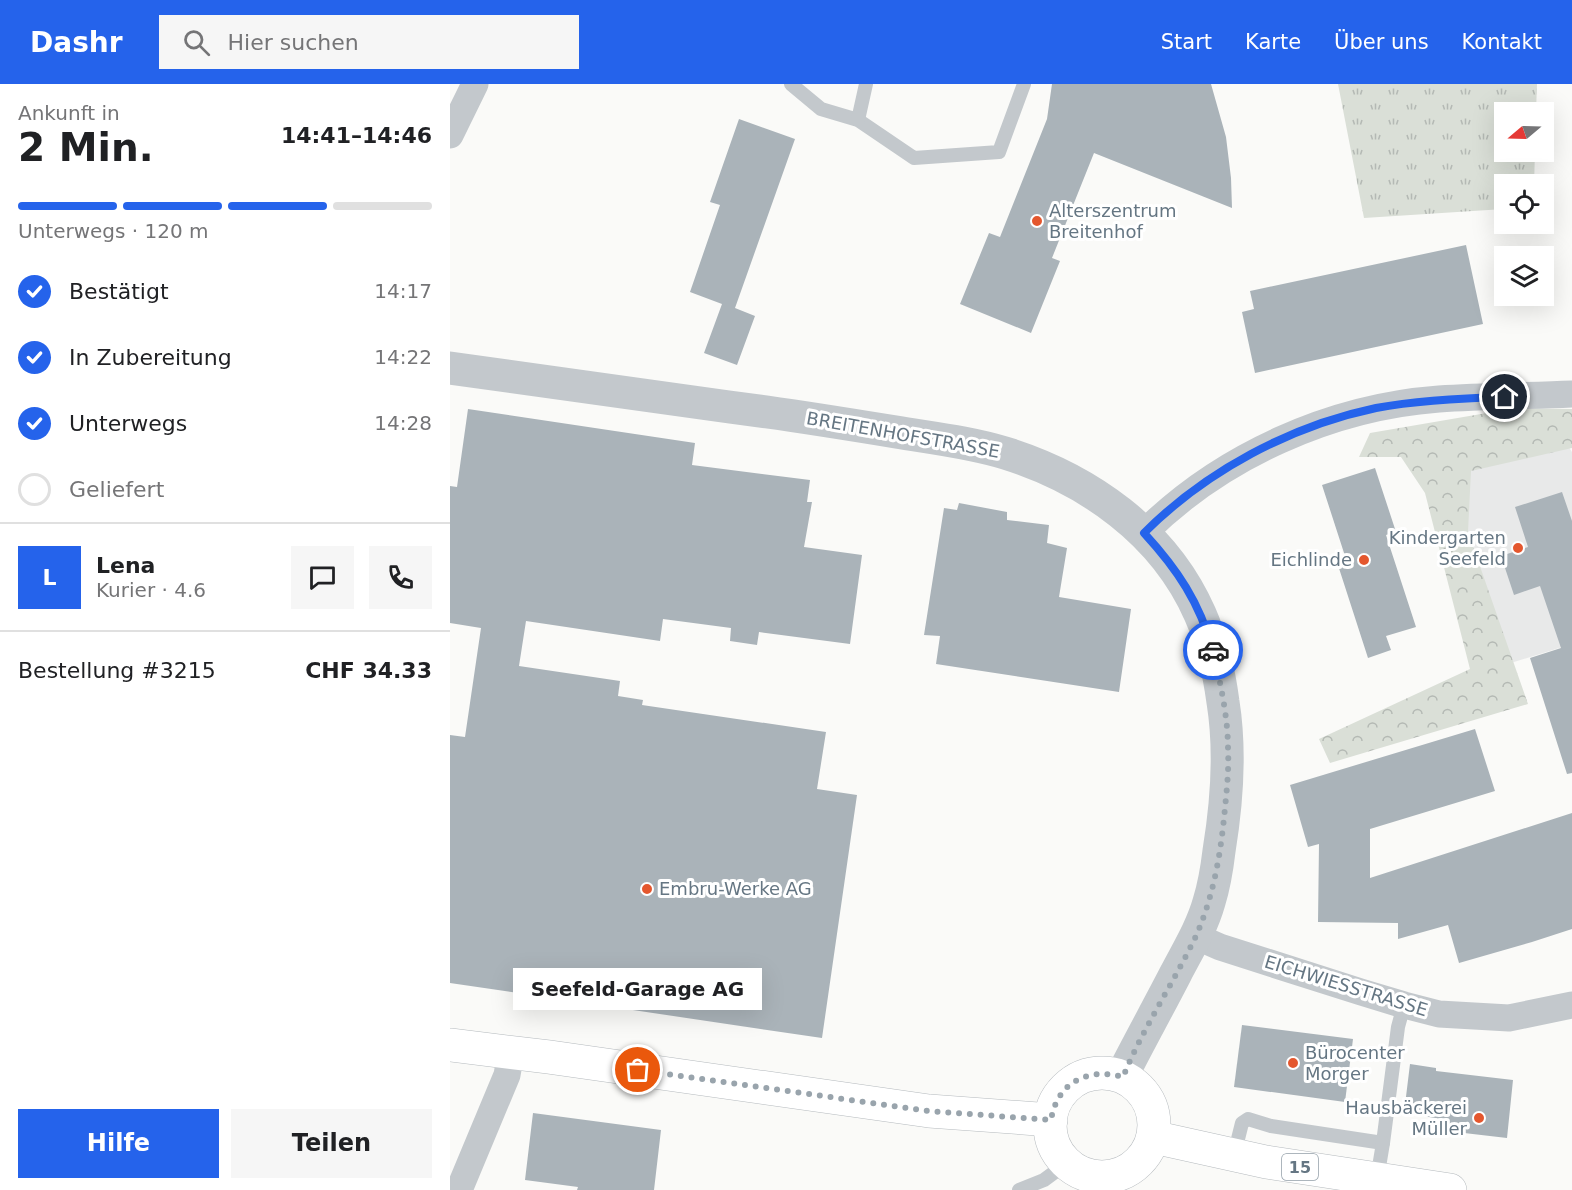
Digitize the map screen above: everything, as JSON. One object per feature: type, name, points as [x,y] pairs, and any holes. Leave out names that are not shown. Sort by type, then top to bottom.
[{"type":"main road","points":[[450,1045],[929,1111],[1051,1120]]},
{"type":"main road","points":[[1101,1073],[1123,1077],[1139,1089],[1151,1106],[1154,1116],[1153,1137],[1140,1161],[1102,1183],[1077,1170],[1059,1154],[1051,1132],[1051,1120],[1053,1110],[1063,1091],[1080,1078],[1101,1073]]},
{"type":"main road","name":"15","points":[[1153,1137],[1266,1162],[1449,1190]]},
{"type":"street","points":[[450,135],[475,84]]},
{"type":"street","name":"BREITENHOFSTRASSE","points":[[450,368],[809,418],[961,442],[1031,462],[1064,477],[1118,510],[1144,533],[1184,582],[1201,615],[1212,648],[1225,713],[1228,748],[1227,783],[1223,829],[1209,904],[1123,1077]]},
{"type":"street","points":[[1144,533],[1161,516],[1239,460],[1300,431],[1376,408],[1437,399],[1572,394]]},
{"type":"street","name":"EICHWIESSTRASSE","points":[[1195,936],[1220,947],[1439,1014],[1509,1018],[1572,1005]]},
{"type":"street","points":[[459,1190],[507,1075],[511,1052]]},
{"type":"lane","points":[[791,84],[820,109],[858,120],[914,158],[999,153],[1023,84]]},
{"type":"lane","points":[[858,120],[866,84]]},
{"type":"lane","points":[[1377,1179],[1398,1027],[1404,1005]]},
{"type":"lane","points":[[1234,1155],[1242,1123],[1248,1119],[1271,1126],[1383,1143]]},
{"type":"lane","points":[[1019,1190],[1044,1180],[1067,1163]]},
{"type":"shaded area","name":"Kindergarten Seefeld","points":[[1554,424],[1572,452],[1572,644],[1498,667],[1436,452]]},
{"type":"green space","points":[[1338,84],[1537,84],[1536,102],[1494,102],[1494,162],[1535,162],[1534,174],[1494,174],[1494,210],[1364,218]]},
{"type":"green space","points":[[1516,408],[1572,409],[1572,448],[1471,471],[1468,532],[1528,704],[1330,763],[1319,739],[1470,669],[1425,493],[1401,457],[1359,457],[1370,433]]},
{"type":"building","name":"Alterszentrum Breitenhof","points":[[1052,84],[1211,84],[1226,137],[1232,208],[1094,153],[1052,258],[1060,261],[1031,333],[960,304],[989,233],[1000,237],[1047,119]]},
{"type":"building","points":[[739,119],[795,139],[735,308],[755,316],[737,365],[704,353],[722,304],[690,292],[720,205],[710,202]]},
{"type":"building","points":[[1466,245],[1483,324],[1255,373],[1242,312],[1254,309],[1250,291]]},
{"type":"building","name":"Embru-Werke AG","points":[[468,409],[695,443],[692,465],[810,480],[807,502],[812,502],[804,547],[862,555],[850,644],[759,632],[757,645],[730,641],[731,628],[663,619],[660,641],[526,621],[519,666],[620,681],[618,696],[643,700],[642,705],[826,732],[817,789],[857,795],[822,1038],[450,983],[450,735],[465,737],[481,628],[450,623],[450,486],[457,487]]},
{"type":"building","name":"Eichlinde","points":[[1375,468],[1396,532],[1386,535],[1416,627],[1386,636],[1391,650],[1368,658],[1336,559],[1345,556],[1322,485]]},
{"type":"building","points":[[1562,492],[1572,521],[1572,773],[1567,774],[1530,658],[1561,648],[1540,586],[1514,595],[1501,556],[1528,547],[1515,507]]},
{"type":"building","points":[[959,503],[1007,512],[1007,520],[1049,525],[1047,543],[1067,548],[1059,597],[1131,609],[1119,692],[936,664],[940,636],[924,635],[944,508],[957,510]]},
{"type":"building","points":[[1475,729],[1495,791],[1370,829],[1370,878],[1572,813],[1572,929],[1459,963],[1448,925],[1398,939],[1398,923],[1318,922],[1319,844],[1308,847],[1290,785]]},
{"type":"building","name":"Bürocenter Morger","points":[[1242,1025],[1353,1039],[1345,1102],[1234,1087]]},
{"type":"building","points":[[1410,1064],[1436,1068],[1436,1071],[1513,1080],[1507,1138],[1447,1131],[1448,1120],[1404,1113]]},
{"type":"building","points":[[533,1113],[661,1130],[654,1190],[577,1190],[578,1187],[525,1180]]},
{"type":"way so far","points":[[638,1070],[929,1111],[1051,1120],[1057,1100],[1063,1091],[1080,1078],[1101,1073],[1123,1077],[1195,936],[1209,904],[1216,873],[1223,829],[1228,748],[1225,713],[1213,650]]},
{"type":"place","name":"Alterszentrum Breitenhof","points":[[1037,221]]},
{"type":"place","name":"Kindergarten Seefeld","points":[[1518,548]]},
{"type":"place","name":"Eichlinde","points":[[1364,560]]},
{"type":"place","name":"Embru-Werke AG","points":[[647,889]]},
{"type":"place","name":"Bürocenter Morger","points":[[1293,1063]]},
{"type":"place","name":"Seefeld-Garage AG","points":[[638,1070]]},
{"type":"place","name":"Hausbäckerei Müller","points":[[1479,1118]]},
{"type":"route","points":[[1213,650],[1201,615],[1184,582],[1144,533],[1161,516],[1239,460],[1300,431],[1376,408],[1437,399],[1505,397]]}]
